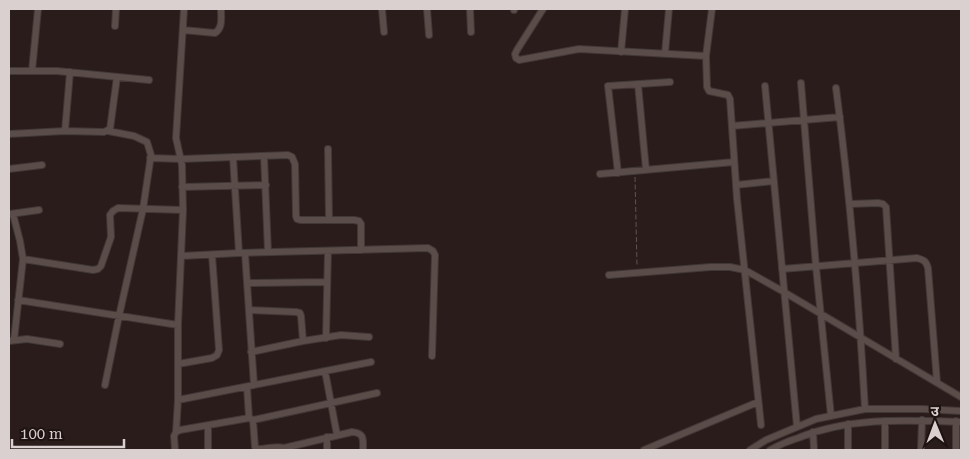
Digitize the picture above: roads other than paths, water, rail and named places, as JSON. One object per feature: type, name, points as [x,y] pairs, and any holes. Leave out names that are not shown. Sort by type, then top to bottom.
[{"type":"street","points":[[32,71],[38,9]]},
{"type":"street","points":[[115,26],[116,9]]},
{"type":"street","points":[[175,450],[183,210],[181,158],[176,138],[184,9]]},
{"type":"street","points":[[183,30],[215,33],[219,31],[221,27],[221,9]]},
{"type":"street","points":[[382,9],[384,32]]},
{"type":"street","points":[[427,9],[429,35]]},
{"type":"street","points":[[470,9],[471,32]]},
{"type":"street","points":[[543,9],[515,54],[519,60],[579,49],[706,56]]},
{"type":"street","points":[[622,52],[625,9]]},
{"type":"street","points":[[665,53],[669,9]]},
{"type":"street","points":[[712,9],[706,56],[707,87],[709,91],[728,95],[730,99],[736,185],[761,426]]},
{"type":"street","points":[[9,71],[57,71],[149,80]]},
{"type":"street","points":[[65,131],[70,72]]},
{"type":"street","points":[[108,131],[110,129],[117,78]]},
{"type":"street","points":[[618,173],[608,86],[670,82]]},
{"type":"street","points":[[801,83],[820,314],[831,416]]},
{"type":"street","points":[[638,84],[646,170]]},
{"type":"street","points":[[765,86],[797,427]]},
{"type":"street","points":[[836,88],[850,204],[862,338],[865,410]]},
{"type":"street","points":[[732,126],[840,117]]},
{"type":"street","points":[[9,134],[65,131],[104,132],[110,130],[134,136],[147,142],[150,158],[143,209],[133,248],[105,385]]},
{"type":"street","points":[[328,150],[330,220]]},
{"type":"street","points":[[150,158],[288,155],[294,160],[297,219],[359,221],[361,224],[361,250]]},
{"type":"street","points":[[264,156],[268,252]]},
{"type":"street","points":[[233,157],[242,253],[247,283],[252,352],[251,419],[256,450],[280,447],[284,449],[352,432],[362,435],[363,450]]},
{"type":"street","points":[[600,174],[734,162]]},
{"type":"street","points":[[9,169],[42,165]]},
{"type":"street","points":[[736,185],[774,182]]},
{"type":"street","points":[[182,187],[266,185]]},
{"type":"street","points":[[850,204],[878,203],[886,207],[896,359]]},
{"type":"street","points":[[22,259],[93,270],[98,269],[101,266],[111,237],[110,215],[113,211],[118,208],[183,210]]},
{"type":"street","points":[[39,210],[11,214],[20,242],[22,259],[18,300],[11,340],[35,340],[60,344]]},
{"type":"street","points":[[181,256],[428,248],[435,255],[432,356]]},
{"type":"street","points":[[326,338],[328,251]]},
{"type":"street","points":[[178,364],[212,358],[217,355],[219,350],[212,254]]},
{"type":"street","points":[[782,270],[917,258],[923,260],[927,263],[937,382]]},
{"type":"street","points":[[609,275],[720,267],[745,270],[961,397]]},
{"type":"street","points":[[247,283],[326,282]]},
{"type":"street","points":[[18,300],[178,325]]},
{"type":"street","points":[[249,310],[300,313],[304,342]]},
{"type":"street","points":[[252,352],[341,335],[369,337]]},
{"type":"street","points":[[178,400],[371,362]]},
{"type":"street","points":[[326,371],[337,435]]},
{"type":"street","points":[[176,432],[251,419],[377,393]]},
{"type":"street","points":[[644,450],[758,402]]},
{"type":"street","points":[[750,450],[766,440],[816,419],[831,416],[865,410],[923,409],[961,411]]},
{"type":"street","points":[[921,450],[922,420]]},
{"type":"street","points":[[770,450],[813,432],[848,424],[922,420],[959,421],[956,450]]},
{"type":"street","points":[[885,421],[885,450]]},
{"type":"street","points":[[848,424],[848,450]]},
{"type":"street","points":[[208,426],[208,450]]},
{"type":"street","points":[[813,432],[814,450]]},
{"type":"street","points":[[327,437],[327,450]]}]
